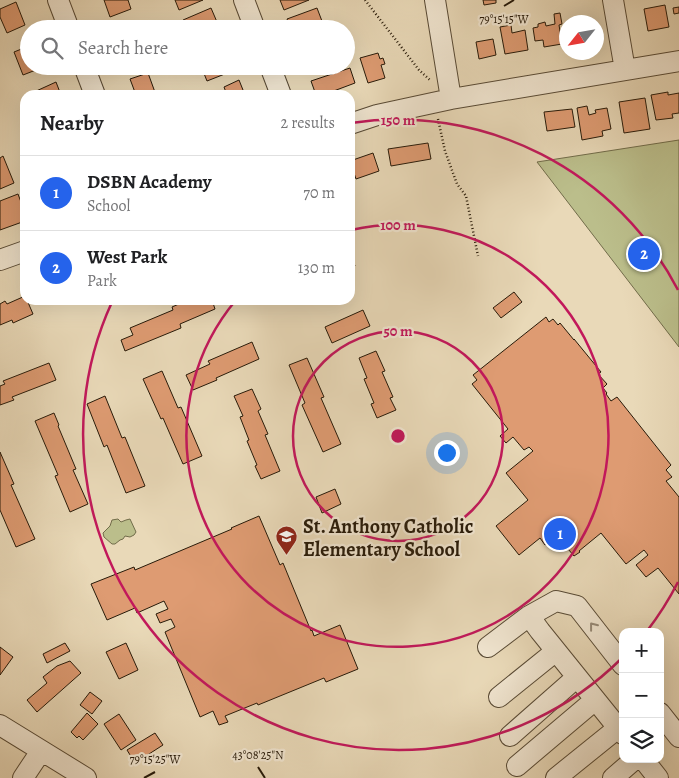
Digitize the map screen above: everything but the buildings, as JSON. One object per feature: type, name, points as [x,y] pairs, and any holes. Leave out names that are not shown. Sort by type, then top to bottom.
[{"type":"street","points":[[58,0],[66,20]]},
{"type":"street","points":[[244,0],[252,20]]},
{"type":"street","points":[[435,0],[451,99]]},
{"type":"street","points":[[613,0],[625,70]]},
{"type":"street","points":[[355,122],[377,115],[451,99],[679,61]]},
{"type":"street","points":[[87,75],[93,90]]},
{"type":"street","points":[[273,75],[279,90]]},
{"type":"street","points":[[0,260],[20,253]]},
{"type":"street","points":[[488,647],[529,616],[556,601],[577,606],[619,659]]},
{"type":"street","points":[[529,616],[619,730]]},
{"type":"street","points":[[499,697],[556,651]]},
{"type":"street","points":[[510,736],[577,678]]},
{"type":"street","points":[[517,766],[595,700]]},
{"type":"street","points":[[664,718],[679,737]]},
{"type":"street","points":[[0,725],[86,778]]},
{"type":"street","points":[[556,778],[619,732]]},
{"type":"street","points":[[23,778],[42,750]]},
{"type":"street","points":[[613,778],[630,763]]},
{"type":"street","points":[[646,763],[658,778]]},
{"type":"path","points":[[365,0],[419,70],[432,82]]},
{"type":"path","points":[[451,99],[436,112],[445,151],[457,184],[466,196],[478,256]]},
{"type":"green space","points":[[679,140],[679,347],[537,162]]},
{"type":"green space","points":[[118,519],[121,522],[130,519],[136,532],[130,537],[125,536],[115,544],[112,544],[104,537],[103,533],[110,526],[112,520]]},
{"type":"place","name":"West Park","points":[[644,254]]},
{"type":"place","name":"DSBN Academy","points":[[560,534]]},
{"type":"place","name":"St. Anthony Catholic Elementary School","points":[[287,556]]}]
